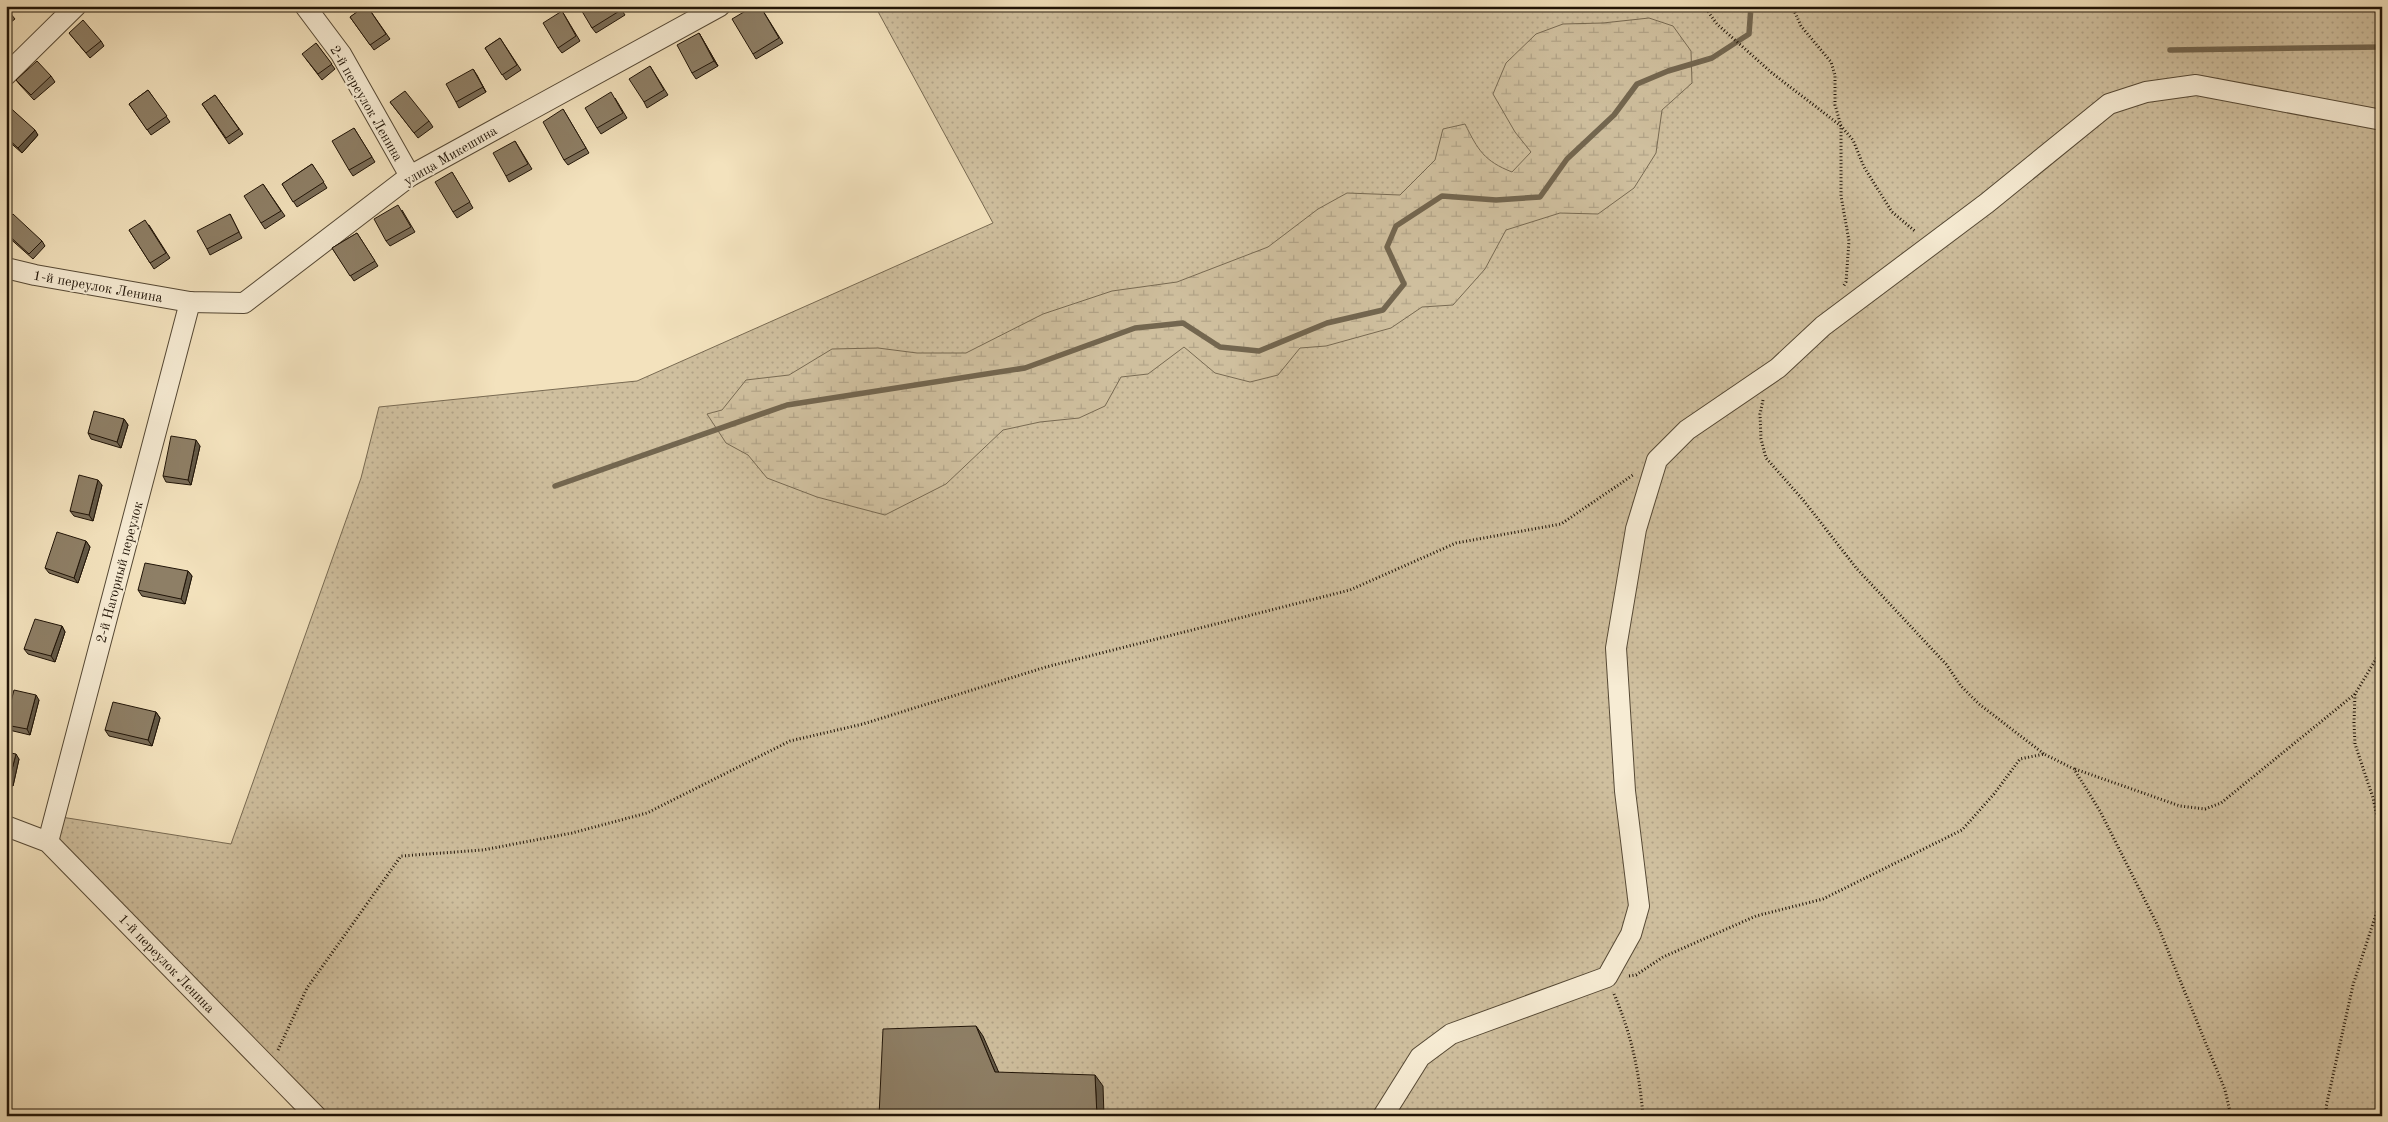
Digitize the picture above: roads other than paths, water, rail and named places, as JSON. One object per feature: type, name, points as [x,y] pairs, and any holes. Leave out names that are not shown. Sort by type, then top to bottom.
[{"type":"street","points":[[6,75],[76,6]]},
{"type":"street","name":"2-й переулок Ленина","points":[[305,6],[341,54],[410,176]]},
{"type":"street","name":"улица Микешина","points":[[190,302],[244,303],[410,176],[720,6]]},
{"type":"street","points":[[1383,1116],[1420,1057],[1451,1034],[1607,977],[1631,934],[1639,906],[1625,791],[1616,648],[1636,529],[1657,460],[1687,430],[1778,368],[1823,326],[1987,203],[2109,104],[2146,92],[2196,85],[2382,120]]},
{"type":"street","name":"1-й переулок Ленина","points":[[6,268],[34,275],[190,302]]},
{"type":"street","name":"2-й Нагорный переулок","points":[[48,842],[190,302]]},
{"type":"street","name":"1-й переулок Ленина","points":[[6,826],[48,842],[316,1116]]},
{"type":"waterway","points":[[555,486],[787,405],[1025,368],[1135,328],[1183,323],[1220,347],[1259,351],[1327,323],[1383,310],[1404,284],[1387,247],[1396,226],[1442,196],[1496,200],[1540,197],[1567,159],[1614,115],[1637,84],[1668,71],[1712,58],[1749,34],[1751,6]]},
{"type":"waterway","points":[[2170,50],[2382,47]]}]
